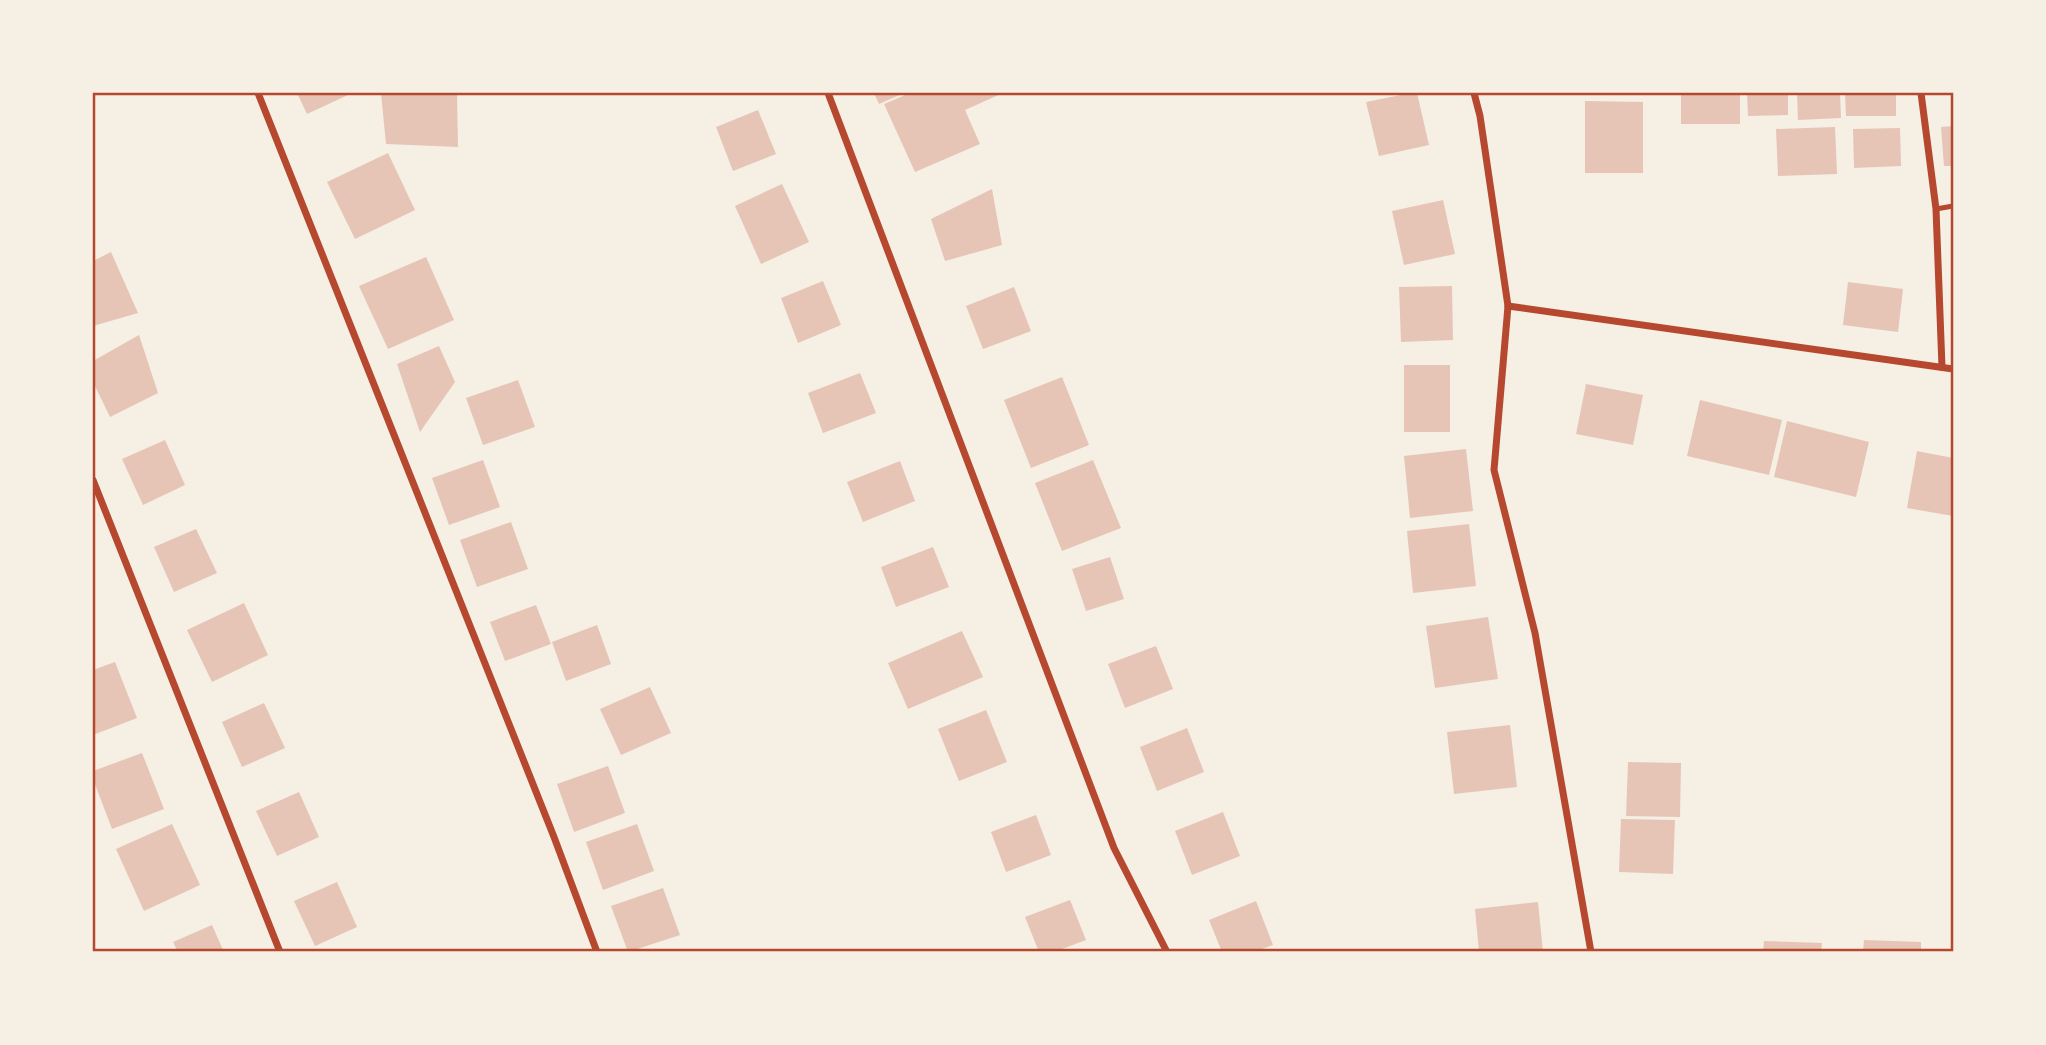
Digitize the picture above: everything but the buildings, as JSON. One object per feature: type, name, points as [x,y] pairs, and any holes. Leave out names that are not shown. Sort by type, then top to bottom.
[{"type":"street","points":[[258,93],[554,837],[597,952]]},
{"type":"street","points":[[828,93],[1114,848],[1167,952]]},
{"type":"street","points":[[1474,93],[1480,116],[1508,306],[1494,470],[1535,633],[1591,952]]},
{"type":"street","points":[[1921,93],[1936,209],[1942,366]]},
{"type":"street","points":[[1508,306],[1953,369]]},
{"type":"street","points":[[93,480],[281,952]]},
{"type":"lane","points":[[1936,209],[1953,206]]}]
